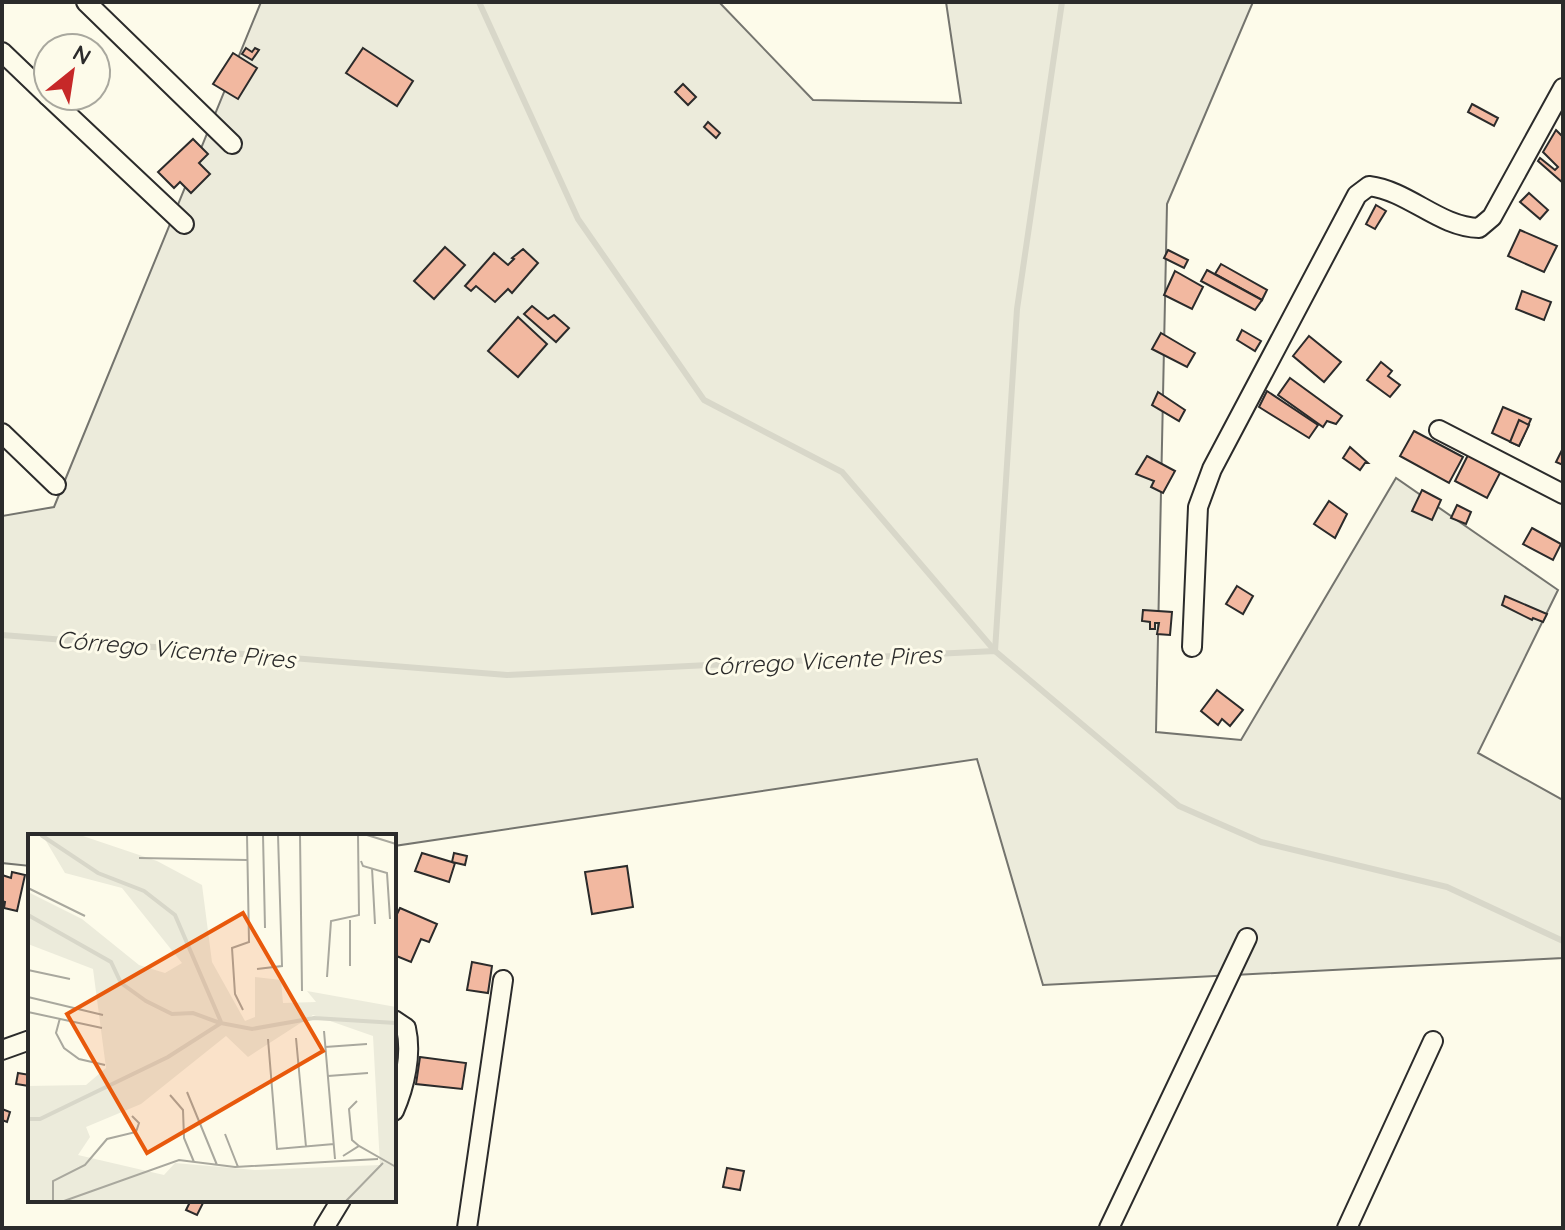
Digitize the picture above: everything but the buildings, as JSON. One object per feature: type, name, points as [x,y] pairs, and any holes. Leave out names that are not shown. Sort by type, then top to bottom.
[{"type":"street","points":[[86,2],[232,144]]},
{"type":"street","points":[[2,52],[32,81]]},
{"type":"street","points":[[1192,647],[1198,507],[1212,469],[1357,195],[1369,186],[1385,188],[1461,227],[1479,228],[1492,217],[1563,88]]},
{"type":"street","points":[[65,112],[184,224]]},
{"type":"street","points":[[1439,430],[1563,494]]},
{"type":"street","points":[[2,433],[56,485]]},
{"type":"street","points":[[1109,1228],[1247,938]]},
{"type":"street","points":[[467,1228],[503,980]]},
{"type":"street","points":[[396,1021],[406,1028],[409,1039],[404,1083],[396,1105]]},
{"type":"street","points":[[2,1050],[28,1041]]},
{"type":"street","points":[[1347,1228],[1433,1041]]},
{"type":"street","points":[[324,1228],[340,1202]]},
{"type":"shaded area","points":[[261,2],[719,2],[813,100],[961,103],[946,2],[1253,2],[1167,204],[1156,732],[1241,740],[1396,478],[1558,590],[1478,753],[1563,800],[1563,958],[1043,985],[977,759],[396,846],[396,834],[28,834],[28,866],[2,863],[2,516],[54,507]]},
{"type":"waterway","points":[[479,2],[578,219],[704,400],[842,472],[995,651]]},
{"type":"waterway","points":[[995,651],[1017,309],[1062,2]]},
{"type":"waterway","name":"Córrego Vicente Pires","points":[[2,635],[507,675],[995,651],[1179,806],[1261,842],[1447,887],[1563,941]]}]
